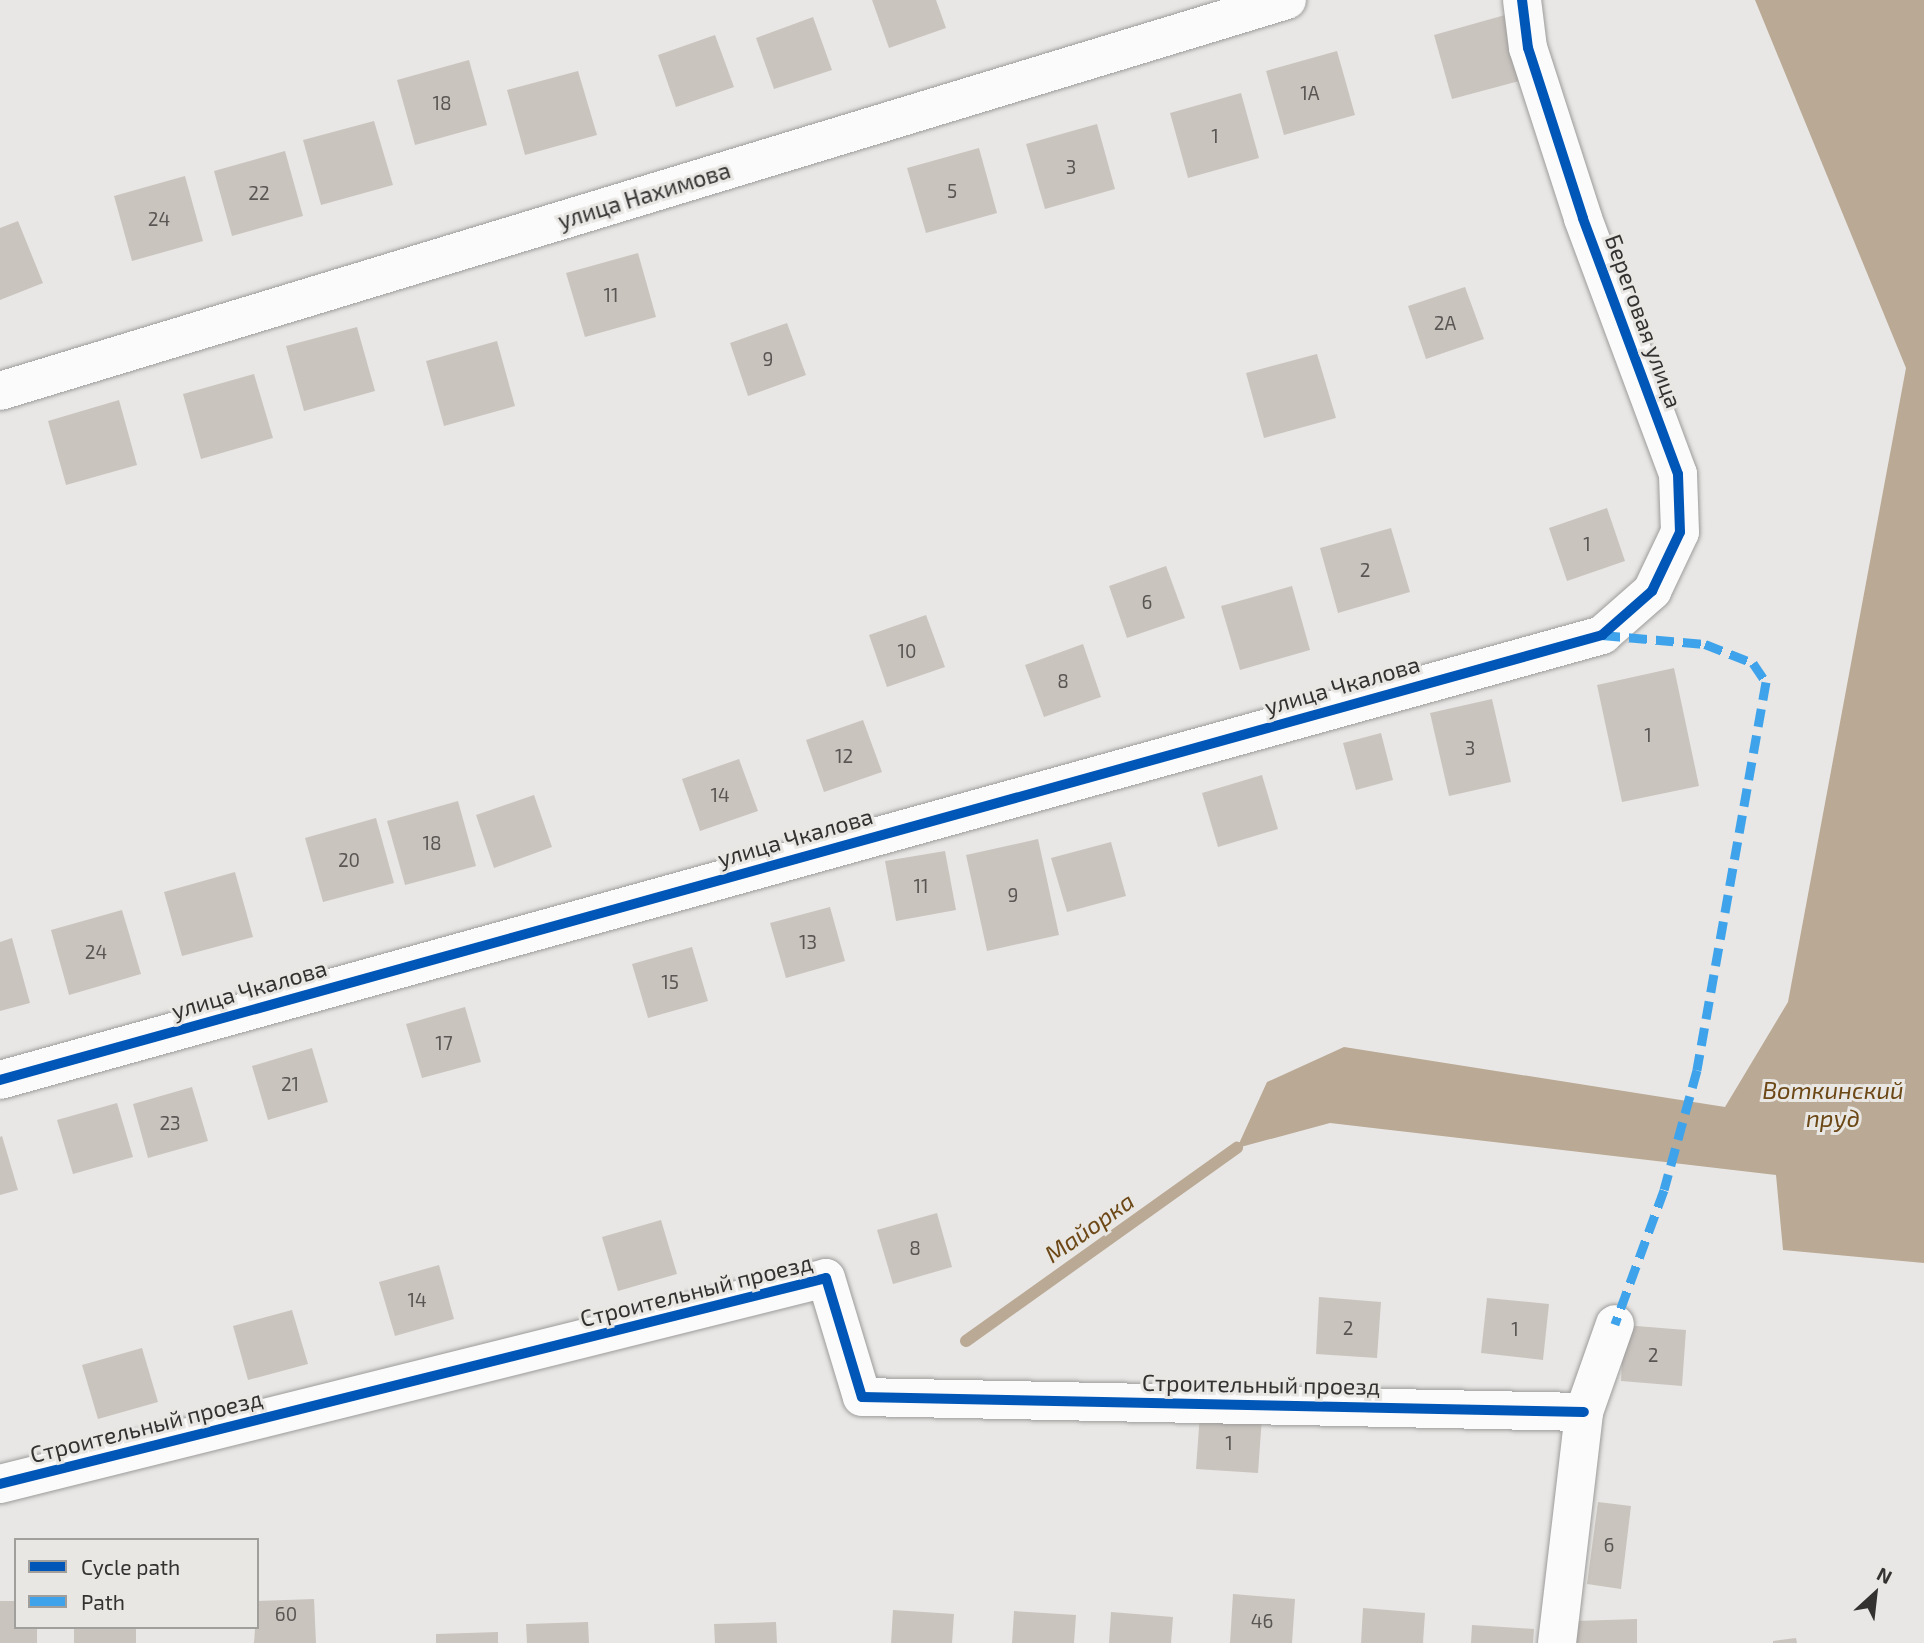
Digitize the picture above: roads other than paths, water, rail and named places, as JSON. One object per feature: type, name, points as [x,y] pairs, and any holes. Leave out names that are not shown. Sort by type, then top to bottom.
[{"type":"street","name":"улица Нахимова","points":[[0,391],[1287,0]]},
{"type":"street","name":"Береговая улица","points":[[1522,0],[1528,48],[1579,205],[1678,474],[1679,532],[1652,591],[1602,635]]},
{"type":"street","name":"улица Чкалова","points":[[0,1080],[1602,635]]},
{"type":"street","name":"Строительный проезд","points":[[0,1484],[826,1278],[862,1397],[1584,1412]]},
{"type":"street","points":[[1557,1643],[1584,1412],[1615,1324]]},
{"type":"water","name":"Воткинский пруд","points":[[1755,0],[1924,0],[1924,1263],[1783,1250],[1776,1175],[1330,1123],[1237,1148],[1267,1082],[1344,1047],[1725,1107],[1788,1002],[1906,368]]},
{"type":"waterway","name":"Майорка","points":[[966,1341],[1237,1148]]}]
